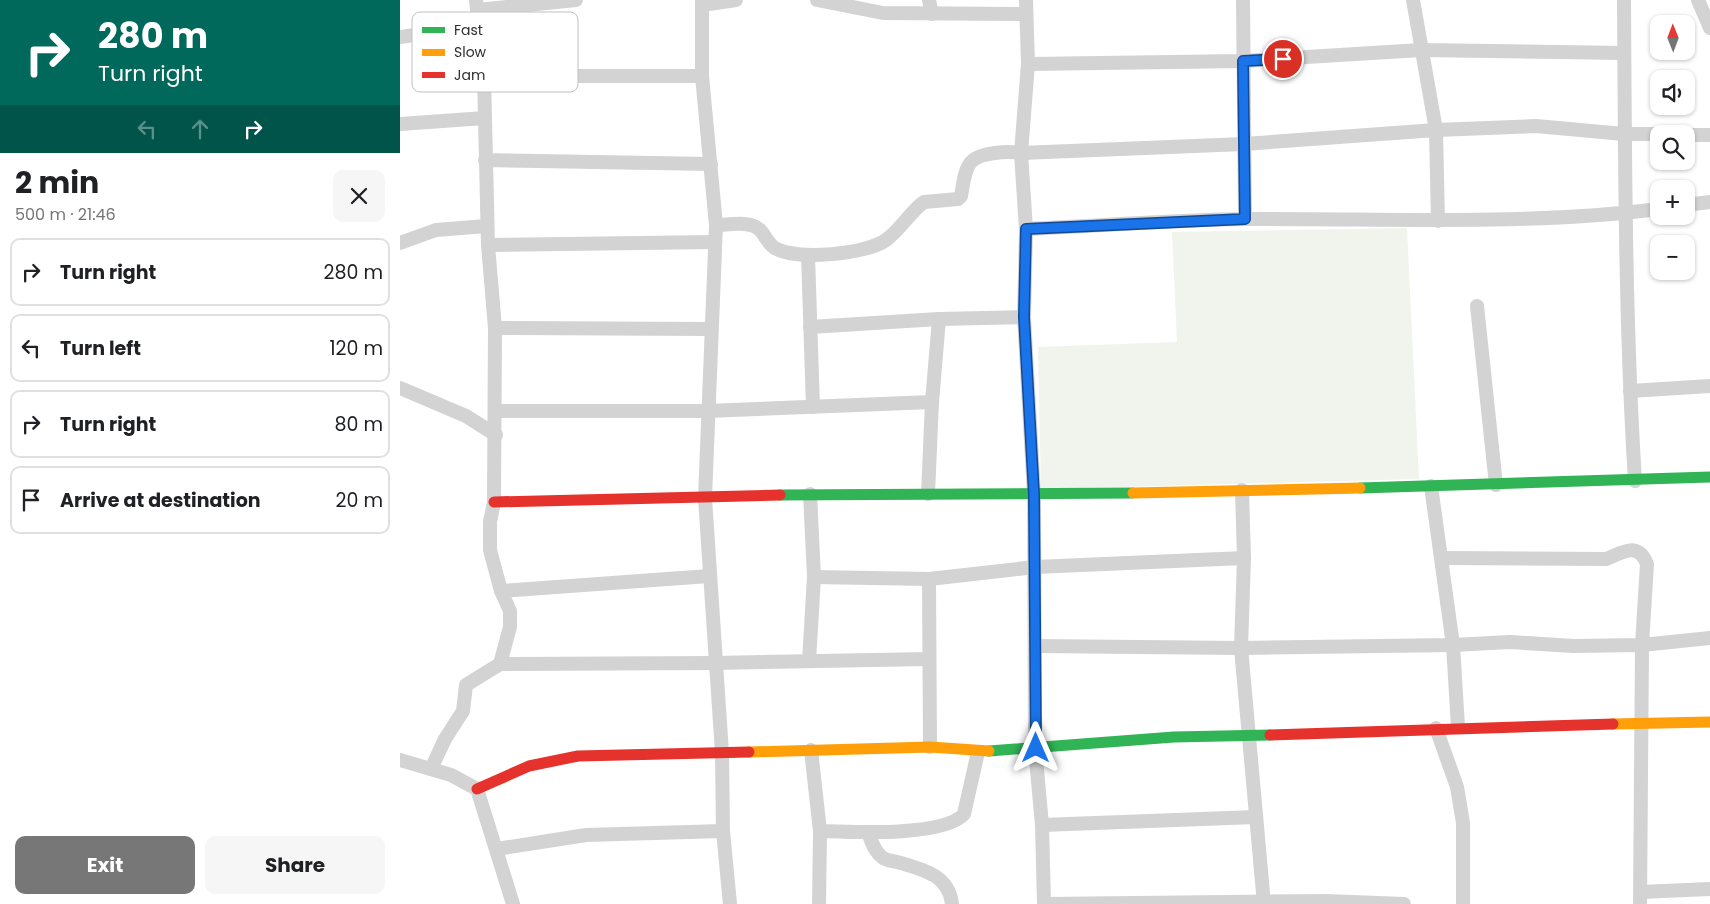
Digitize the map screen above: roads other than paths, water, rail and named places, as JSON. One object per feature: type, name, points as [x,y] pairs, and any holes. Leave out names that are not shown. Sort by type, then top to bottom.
[{"type":"street","points":[[476,5],[576,0]]},
{"type":"street","points":[[730,904],[723,831],[722,753],[705,498],[710,329],[716,225],[702,76],[702,2],[736,0]]},
{"type":"street","points":[[817,0],[883,13],[1026,14]]},
{"type":"street","points":[[928,0],[932,14]]},
{"type":"street","points":[[1026,0],[1028,64],[1021,153],[1026,229],[1024,317],[1034,495],[1036,748],[1042,825],[1044,904],[1264,903],[1326,900],[1404,904]]},
{"type":"street","points":[[1243,0],[1245,219]]},
{"type":"street","points":[[1413,0],[1436,130],[1438,221]]},
{"type":"street","points":[[1624,0],[1625,213],[1630,391],[1635,481]]},
{"type":"street","points":[[1698,0],[1710,28]]},
{"type":"street","points":[[1028,64],[1243,61],[1421,50],[1624,52]]},
{"type":"street","points":[[578,76],[702,76]]},
{"type":"street","points":[[484,92],[487,226],[495,328],[496,435],[490,550],[501,591],[510,611],[508,635],[500,664]]},
{"type":"street","points":[[400,124],[484,118]]},
{"type":"street","points":[[716,225],[750,225],[758,228],[775,248],[808,255],[865,249],[875,246],[904,224],[924,202],[958,199],[961,196],[971,162],[976,158],[1005,151],[1021,153],[1244,144],[1436,130],[1536,126],[1624,134],[1650,134]]},
{"type":"street","points":[[1695,135],[1710,135]]},
{"type":"street","points":[[486,160],[711,164]]},
{"type":"street","points":[[1695,204],[1710,202]]},
{"type":"street","points":[[1026,229],[1245,219],[1438,221],[1625,213],[1650,210]]},
{"type":"street","points":[[400,244],[436,230],[487,226]]},
{"type":"street","points":[[488,245],[715,242]]},
{"type":"street","points":[[808,255],[813,407]]},
{"type":"street","points":[[1477,306],[1496,485]]},
{"type":"street","points":[[810,327],[939,319],[1024,317]]},
{"type":"street","points":[[928,494],[932,402],[939,319]]},
{"type":"street","points":[[495,328],[710,329]]},
{"type":"street","points":[[1630,391],[1710,386]]},
{"type":"street","points":[[400,388],[466,416],[496,435]]},
{"type":"street","points":[[496,411],[707,412],[932,402]]},
{"type":"street","points":[[494,502],[810,494],[1034,495],[1496,485],[1710,477]]},
{"type":"street","points":[[1431,486],[1453,645],[1458,727]]},
{"type":"street","points":[[1242,490],[1244,558],[1241,648],[1264,903]]},
{"type":"street","points":[[810,494],[814,577],[810,661]]},
{"type":"street","points":[[1442,558],[1606,559],[1630,550],[1638,550],[1643,554],[1647,564],[1642,645],[1641,898],[1710,888]]},
{"type":"street","points":[[814,577],[929,579],[1035,567],[1244,558]]},
{"type":"street","points":[[501,591],[709,576]]},
{"type":"street","points":[[929,579],[930,747]]},
{"type":"street","points":[[1035,646],[1241,648],[1453,645],[1510,642],[1574,646],[1642,645],[1710,638]]},
{"type":"street","points":[[431,768],[445,739],[463,711],[466,685],[500,664],[715,664],[930,659]]},
{"type":"street","points":[[477,789],[529,766],[578,756],[930,747],[978,752],[1174,737],[1248,736],[1458,727],[1710,722]]},
{"type":"street","points":[[1436,728],[1457,787],[1463,823],[1463,904]]},
{"type":"street","points":[[811,750],[820,831],[819,904]]},
{"type":"street","points":[[820,831],[868,833],[946,826],[959,820],[964,814],[978,752]]},
{"type":"street","points":[[400,760],[451,775],[477,789],[513,904]]},
{"type":"street","points":[[1042,825],[1256,817]]},
{"type":"street","points":[[497,849],[586,835],[723,831]]},
{"type":"street","points":[[868,833],[874,849],[883,858],[925,871],[944,882],[951,893],[952,904]]}]
